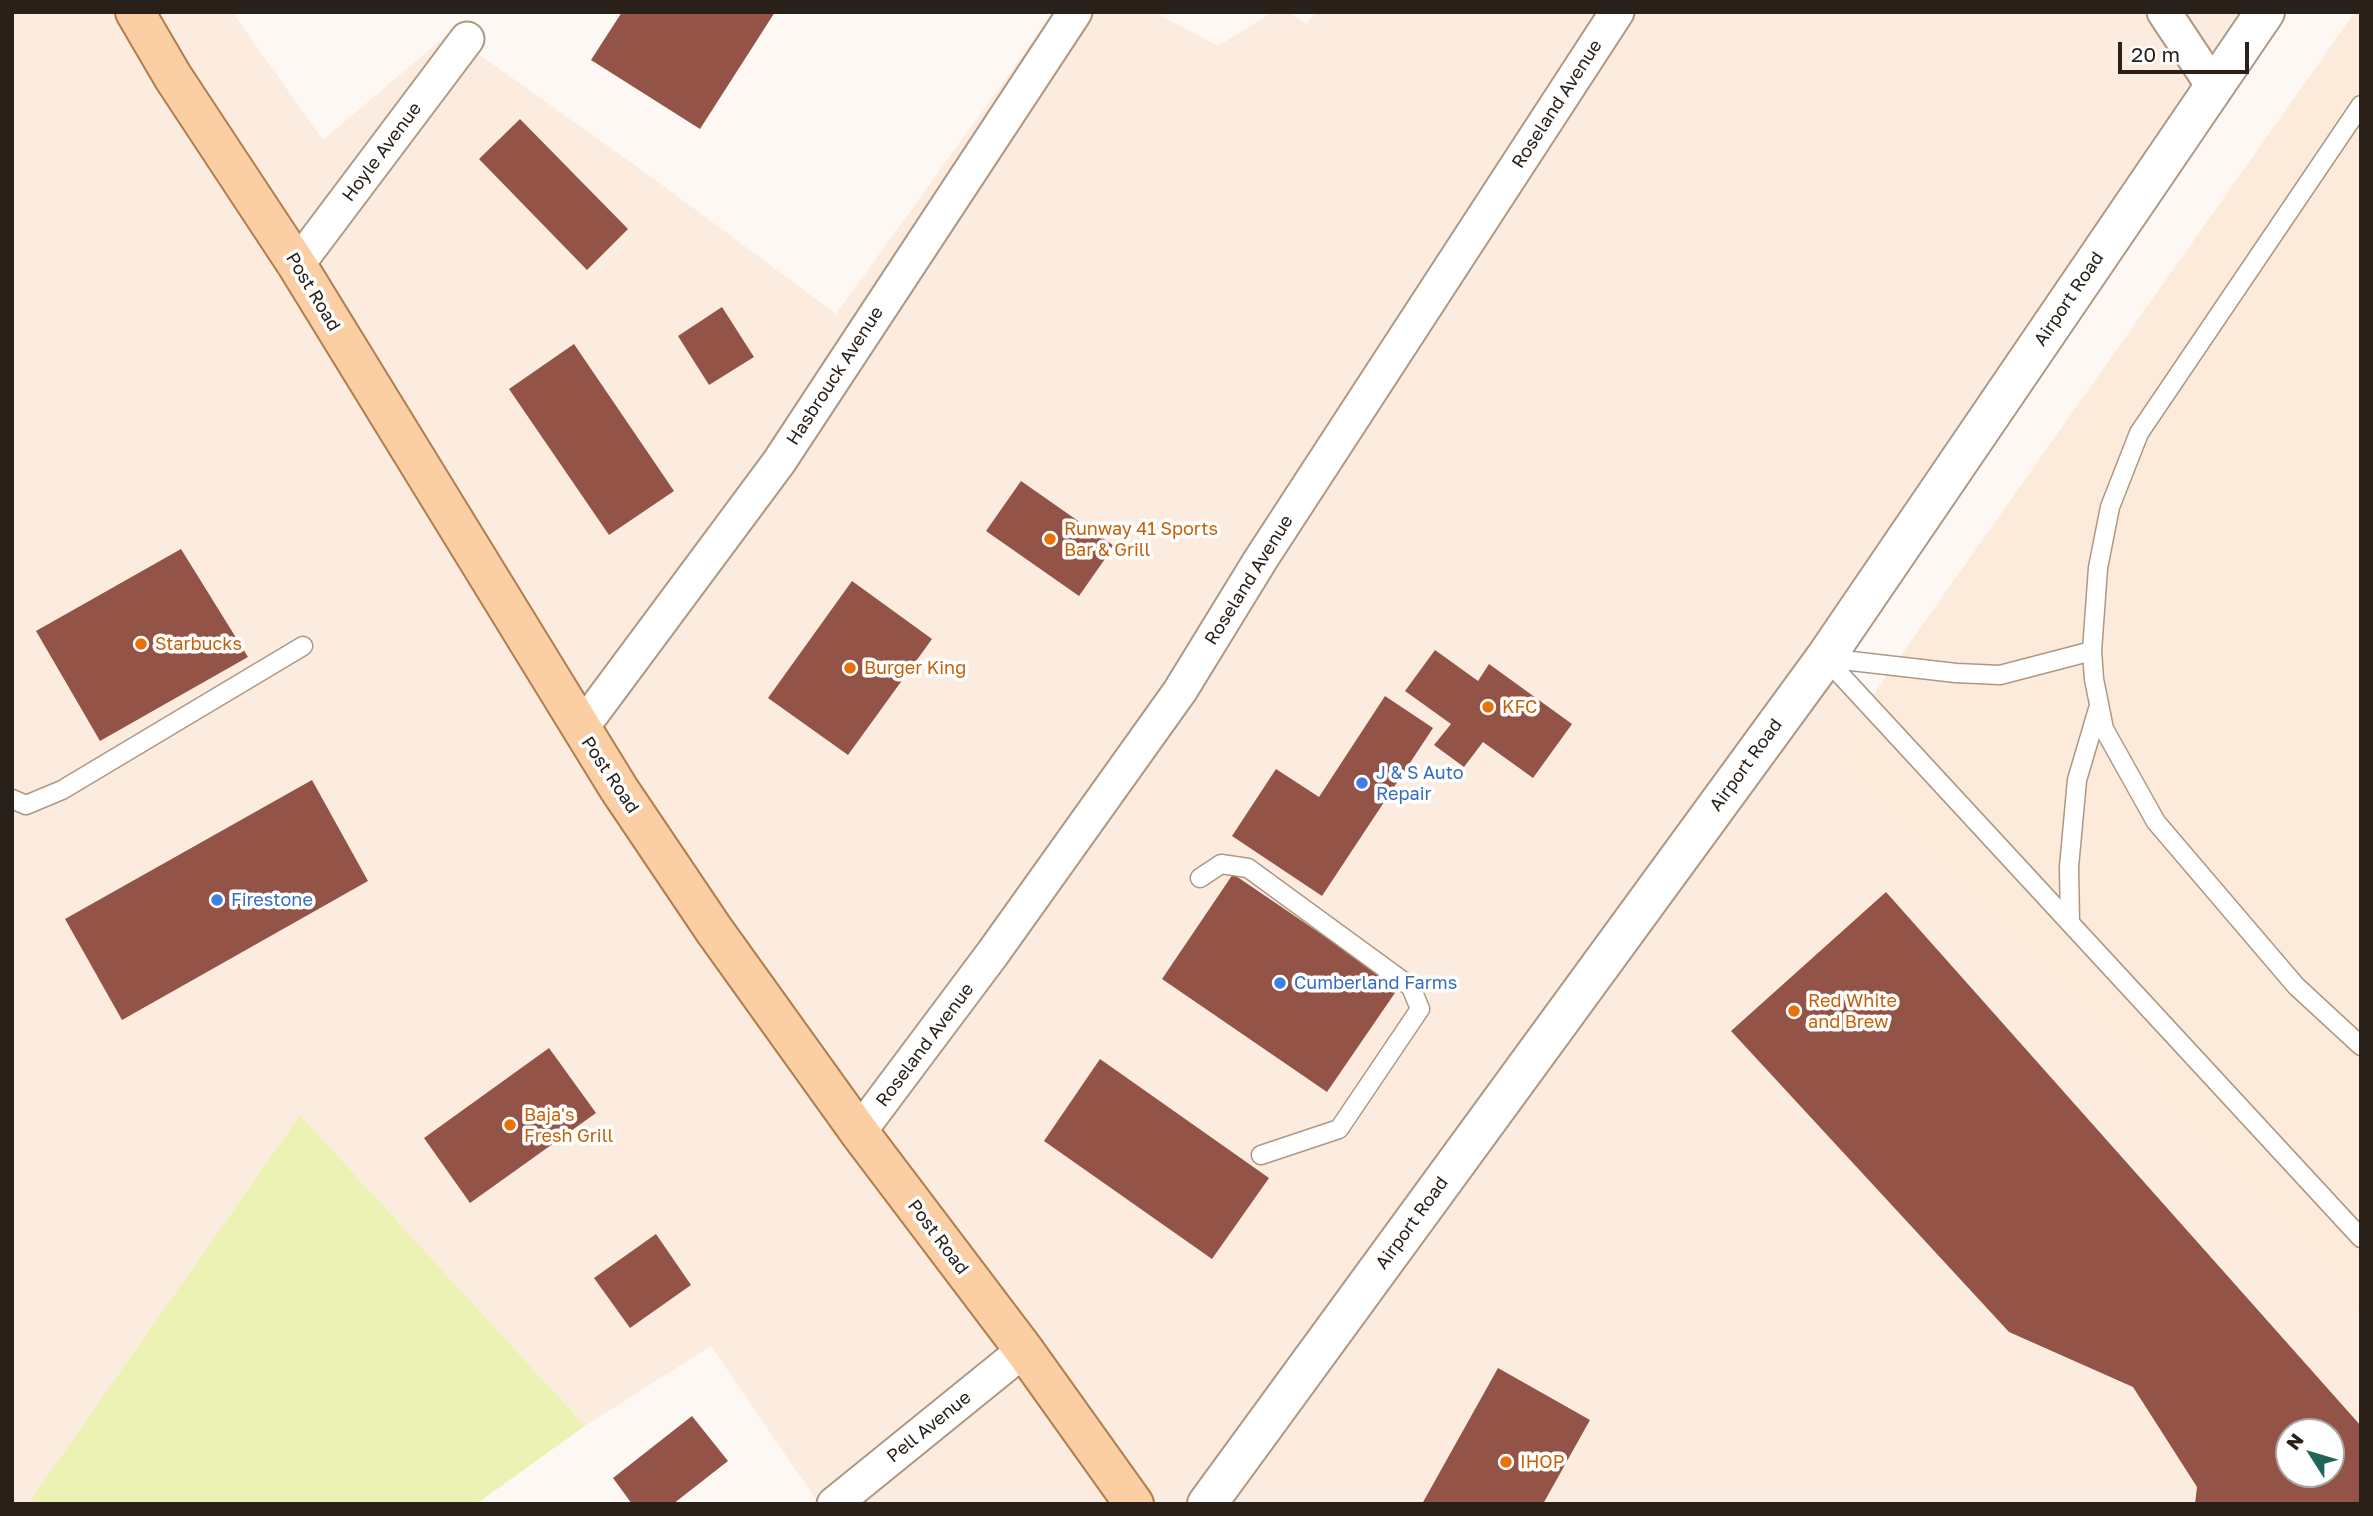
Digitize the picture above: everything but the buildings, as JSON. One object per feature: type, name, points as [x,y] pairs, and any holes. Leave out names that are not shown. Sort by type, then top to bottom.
[{"type":"main road","name":"Post Road","points":[[135,12],[173,77],[298,265],[580,730],[714,930],[859,1132],[1024,1350],[1134,1504]]},
{"type":"main road","name":"Airport Road","points":[[1207,1504],[1825,657],[2265,12]]},
{"type":"street","name":"Hasbrouck Avenue","points":[[580,730],[779,462],[1075,12]]},
{"type":"street","name":"Roseland Avenue","points":[[859,1132],[993,953],[1180,691],[1261,559],[1617,12]]},
{"type":"street","points":[[2164,12],[2213,86]]},
{"type":"street","name":"Hoyle Avenue","points":[[298,265],[467,39]]},
{"type":"street","name":"Pell Avenue","points":[[834,1504],[1024,1350]]},
{"type":"lane","points":[[2361,105],[2139,433],[2110,508],[2098,568],[2092,651],[2104,729],[2155,822],[2297,986],[2361,1046]]},
{"type":"lane","points":[[12,799],[26,806],[62,790],[303,646]]},
{"type":"lane","points":[[1825,657],[1956,673],[2000,675],[2092,651]]},
{"type":"lane","points":[[1825,657],[2361,1238]]},
{"type":"lane","points":[[2070,923],[2069,867],[2077,780],[2099,706]]},
{"type":"lane","points":[[1200,878],[1221,864],[1248,868],[1411,987],[1420,1009],[1339,1129],[1261,1155]]},
{"type":"shaded area","points":[[12,12],[232,12],[323,140],[449,33],[650,176],[836,314],[1054,12],[1154,12],[1218,46],[1273,12],[1289,12],[1307,24],[1316,12],[2265,12],[1825,656],[2361,1241],[2361,1504],[819,1504],[711,1346],[585,1426],[300,1115],[29,1504],[12,1504]]},
{"type":"shaded area","points":[[2355,12],[2361,12],[2361,1314],[1830,756]]},
{"type":"green space","points":[[300,1115],[585,1426],[476,1504],[28,1504]]},
{"type":"place","name":"Runway 41 Sports Bar & Grill","points":[[1050,539]]},
{"type":"place","name":"Starbucks","points":[[141,644]]},
{"type":"place","name":"Burger King","points":[[850,668]]},
{"type":"place","name":"KFC","points":[[1488,707]]},
{"type":"place","name":"J & S Auto Repair","points":[[1362,783]]},
{"type":"place","name":"Firestone","points":[[217,900]]},
{"type":"place","name":"Cumberland Farms","points":[[1280,983]]},
{"type":"place","name":"Red White and Brew","points":[[1794,1011]]},
{"type":"place","name":"Baja's Fresh Grill","points":[[510,1125]]},
{"type":"place","name":"IHOP","points":[[1506,1462]]}]
